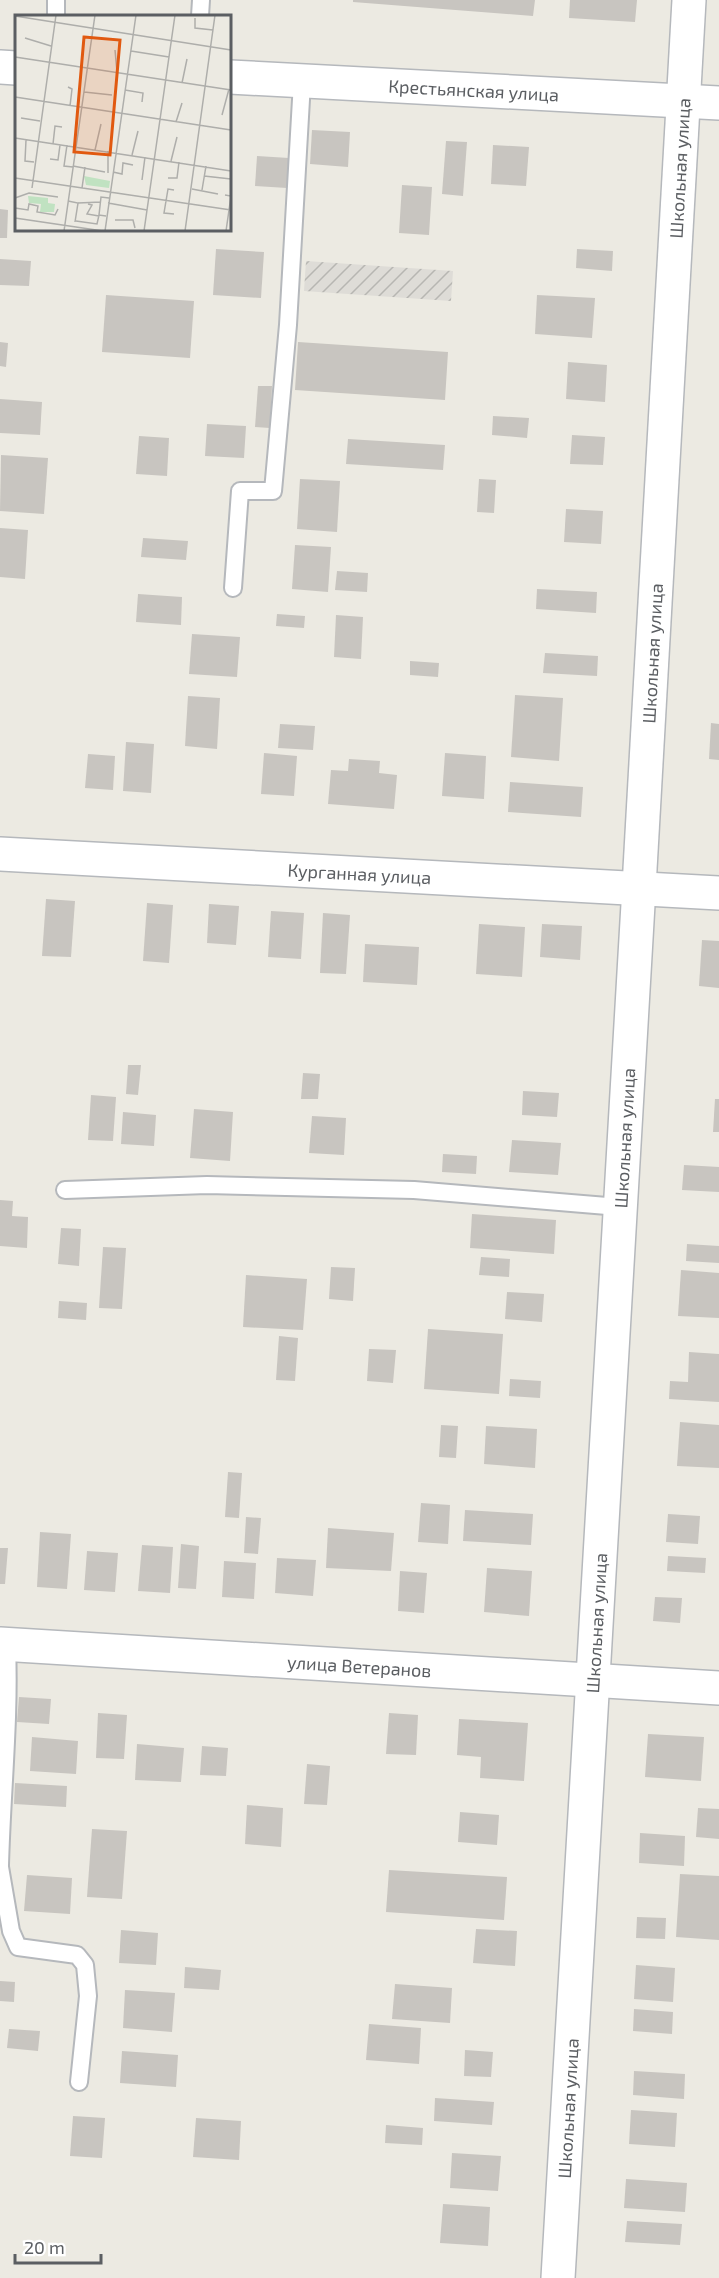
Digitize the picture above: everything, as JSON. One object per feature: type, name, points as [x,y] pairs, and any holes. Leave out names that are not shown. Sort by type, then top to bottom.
[{"type":"street","name":"Школьная улица","points":[[558,2278],[689,0]]},
{"type":"street","points":[[0,66],[15,68]]},
{"type":"street","name":"Крестьянская улица","points":[[231,77],[719,103]]},
{"type":"street","name":"Курганная улица","points":[[0,854],[719,893]]},
{"type":"street","name":"улица Ветеранов","points":[[4,1644],[719,1688]]},
{"type":"lane","points":[[200,15],[201,0]]},
{"type":"lane","points":[[233,588],[240,491],[273,491],[288,325],[302,82]]},
{"type":"lane","points":[[65,1190],[207,1185],[414,1190],[619,1207]]},
{"type":"lane","points":[[4,1644],[9,1695],[2,1786],[0,1866],[11,1931],[18,1947],[77,1954],[85,1965],[88,1996],[79,2082]]},
{"type":"shaded area","points":[[306,261],[453,271],[451,301],[304,291]]},
{"type":"building","points":[[353,0],[535,0],[533,16],[353,2]]},
{"type":"building","points":[[570,0],[637,0],[635,22],[569,18]]},
{"type":"building","points":[[312,130],[350,132],[348,167],[310,164]]},
{"type":"building","points":[[446,141],[467,142],[463,196],[442,194]]},
{"type":"building","points":[[493,145],[529,147],[526,186],[491,184]]},
{"type":"building","points":[[257,156],[289,158],[287,188],[255,186]]},
{"type":"building","points":[[402,185],[432,187],[429,235],[399,233]]},
{"type":"building","points":[[0,209],[8,210],[7,238],[0,238]]},
{"type":"building","points":[[216,249],[264,252],[261,298],[213,295]]},
{"type":"building","points":[[577,249],[613,251],[612,271],[576,268]]},
{"type":"building","points":[[0,259],[31,261],[29,286],[0,285]]},
{"type":"building","points":[[106,295],[194,301],[190,358],[102,352]]},
{"type":"building","points":[[537,295],[595,298],[592,338],[535,334]]},
{"type":"building","points":[[0,342],[8,343],[6,367],[0,366]]},
{"type":"building","points":[[298,342],[448,352],[445,400],[295,390]]},
{"type":"building","points":[[568,362],[607,365],[605,402],[566,399]]},
{"type":"building","points":[[258,386],[272,386],[270,428],[255,427]]},
{"type":"building","points":[[0,399],[42,402],[40,435],[0,433]]},
{"type":"building","points":[[493,416],[529,418],[527,438],[492,435]]},
{"type":"building","points":[[207,424],[246,426],[244,458],[205,456]]},
{"type":"building","points":[[572,435],[605,437],[603,465],[570,464]]},
{"type":"building","points":[[139,436],[169,438],[167,476],[136,474]]},
{"type":"building","points":[[348,439],[445,445],[443,470],[346,464]]},
{"type":"building","points":[[1,455],[48,458],[44,514],[0,511]]},
{"type":"building","points":[[300,479],[340,481],[337,532],[297,529]]},
{"type":"building","points":[[479,479],[496,480],[494,513],[477,512]]},
{"type":"building","points":[[566,509],[603,511],[601,544],[564,542]]},
{"type":"building","points":[[0,528],[28,530],[25,579],[0,577]]},
{"type":"building","points":[[143,538],[188,541],[186,560],[141,557]]},
{"type":"building","points":[[295,545],[331,547],[328,592],[292,589]]},
{"type":"building","points":[[337,571],[368,573],[367,592],[335,590]]},
{"type":"building","points":[[537,589],[597,592],[596,613],[536,609]]},
{"type":"building","points":[[138,594],[182,597],[181,625],[136,622]]},
{"type":"building","points":[[277,614],[305,616],[304,628],[276,626]]},
{"type":"building","points":[[336,615],[363,617],[361,659],[334,657]]},
{"type":"building","points":[[192,634],[240,637],[237,677],[189,674]]},
{"type":"building","points":[[545,653],[598,656],[597,676],[543,673]]},
{"type":"building","points":[[410,661],[439,663],[438,677],[410,675]]},
{"type":"building","points":[[515,695],[563,698],[559,761],[511,757]]},
{"type":"building","points":[[188,696],[220,698],[217,749],[185,746]]},
{"type":"building","points":[[711,723],[719,724],[719,760],[709,759]]},
{"type":"building","points":[[280,724],[315,726],[313,750],[278,748]]},
{"type":"building","points":[[126,742],[154,744],[151,793],[123,791]]},
{"type":"building","points":[[264,753],[297,756],[294,796],[261,794]]},
{"type":"building","points":[[445,753],[486,756],[484,799],[442,796]]},
{"type":"building","points":[[88,754],[115,756],[113,790],[85,788]]},
{"type":"building","points":[[349,759],[380,761],[379,773],[397,775],[394,809],[328,804],[331,770],[348,771]]},
{"type":"building","points":[[510,782],[583,787],[581,817],[508,812]]},
{"type":"building","points":[[46,899],[75,901],[71,957],[42,956]]},
{"type":"building","points":[[147,903],[173,905],[169,963],[143,961]]},
{"type":"building","points":[[209,904],[239,906],[236,945],[207,943]]},
{"type":"building","points":[[271,911],[304,913],[301,959],[268,957]]},
{"type":"building","points":[[323,913],[350,915],[346,974],[320,973]]},
{"type":"building","points":[[479,924],[525,927],[522,977],[476,974]]},
{"type":"building","points":[[542,924],[582,926],[580,960],[540,957]]},
{"type":"building","points":[[702,940],[719,941],[719,988],[699,986]]},
{"type":"building","points":[[365,944],[419,947],[417,985],[363,982]]},
{"type":"building","points":[[128,1065],[141,1065],[138,1095],[126,1094]]},
{"type":"building","points":[[303,1073],[320,1074],[318,1099],[301,1099]]},
{"type":"building","points":[[523,1091],[559,1093],[557,1117],[522,1115]]},
{"type":"building","points":[[91,1095],[116,1097],[113,1141],[88,1140]]},
{"type":"building","points":[[715,1099],[719,1099],[719,1132],[713,1132]]},
{"type":"building","points":[[194,1109],[233,1112],[230,1161],[190,1158]]},
{"type":"building","points":[[123,1112],[156,1115],[154,1146],[121,1144]]},
{"type":"building","points":[[312,1116],[346,1118],[344,1155],[309,1153]]},
{"type":"building","points":[[512,1140],[561,1143],[558,1175],[509,1172]]},
{"type":"building","points":[[443,1154],[477,1156],[476,1174],[442,1172]]},
{"type":"building","points":[[684,1165],[719,1167],[719,1192],[682,1190]]},
{"type":"building","points":[[0,1200],[13,1201],[12,1216],[28,1217],[27,1248],[0,1246]]},
{"type":"building","points":[[472,1214],[556,1220],[554,1254],[470,1248]]},
{"type":"building","points":[[61,1228],[81,1229],[79,1266],[58,1264]]},
{"type":"building","points":[[687,1244],[719,1246],[719,1263],[686,1261]]},
{"type":"building","points":[[103,1247],[126,1248],[122,1309],[99,1308]]},
{"type":"building","points":[[481,1257],[510,1259],[509,1277],[479,1275]]},
{"type":"building","points":[[331,1267],[355,1268],[353,1301],[329,1299]]},
{"type":"building","points":[[681,1270],[719,1273],[719,1318],[678,1316]]},
{"type":"building","points":[[246,1275],[307,1279],[303,1330],[243,1327]]},
{"type":"building","points":[[507,1292],[544,1294],[542,1322],[505,1319]]},
{"type":"building","points":[[59,1301],[87,1303],[86,1320],[58,1318]]},
{"type":"building","points":[[428,1329],[503,1334],[499,1394],[424,1389]]},
{"type":"building","points":[[279,1336],[298,1338],[295,1381],[276,1380]]},
{"type":"building","points":[[369,1349],[396,1350],[393,1383],[367,1381]]},
{"type":"building","points":[[689,1352],[719,1354],[719,1402],[669,1399],[670,1381],[688,1382]]},
{"type":"building","points":[[510,1379],[541,1381],[540,1398],[509,1396]]},
{"type":"building","points":[[680,1422],[719,1425],[719,1468],[677,1466]]},
{"type":"building","points":[[441,1425],[458,1426],[456,1458],[439,1457]]},
{"type":"building","points":[[486,1426],[537,1429],[535,1468],[484,1464]]},
{"type":"building","points":[[228,1472],[242,1473],[239,1518],[225,1517]]},
{"type":"building","points":[[421,1503],[450,1505],[448,1544],[418,1542]]},
{"type":"building","points":[[465,1510],[533,1514],[531,1545],[463,1541]]},
{"type":"building","points":[[668,1514],[700,1516],[698,1544],[666,1542]]},
{"type":"building","points":[[246,1517],[261,1518],[258,1554],[244,1553]]},
{"type":"building","points":[[328,1528],[394,1533],[391,1571],[326,1568]]},
{"type":"building","points":[[40,1532],[71,1534],[67,1589],[37,1587]]},
{"type":"building","points":[[181,1544],[199,1546],[196,1589],[178,1588]]},
{"type":"building","points":[[142,1545],[173,1547],[170,1593],[138,1591]]},
{"type":"building","points":[[0,1548],[8,1548],[5,1584],[0,1584]]},
{"type":"building","points":[[87,1551],[118,1553],[115,1592],[84,1590]]},
{"type":"building","points":[[668,1556],[706,1558],[705,1573],[667,1571]]},
{"type":"building","points":[[277,1558],[316,1560],[313,1596],[275,1593]]},
{"type":"building","points":[[224,1561],[256,1563],[254,1599],[222,1597]]},
{"type":"building","points":[[487,1568],[532,1571],[529,1616],[484,1612]]},
{"type":"building","points":[[400,1571],[427,1573],[424,1613],[398,1611]]},
{"type":"building","points":[[655,1597],[682,1598],[680,1623],[653,1621]]},
{"type":"building","points":[[19,1697],[51,1699],[49,1724],[17,1722]]},
{"type":"building","points":[[98,1713],[127,1715],[124,1759],[96,1758]]},
{"type":"building","points":[[389,1713],[418,1715],[416,1755],[386,1754]]},
{"type":"building","points":[[459,1719],[528,1723],[524,1781],[480,1778],[481,1757],[457,1755]]},
{"type":"building","points":[[648,1734],[704,1737],[701,1781],[645,1777]]},
{"type":"building","points":[[32,1737],[78,1741],[76,1774],[30,1771]]},
{"type":"building","points":[[137,1744],[184,1748],[181,1782],[135,1780]]},
{"type":"building","points":[[202,1746],[228,1748],[226,1776],[200,1775]]},
{"type":"building","points":[[307,1764],[330,1766],[327,1805],[304,1804]]},
{"type":"building","points":[[15,1783],[67,1786],[66,1807],[14,1804]]},
{"type":"building","points":[[247,1805],[283,1808],[281,1847],[245,1844]]},
{"type":"building","points":[[698,1808],[719,1809],[719,1839],[696,1837]]},
{"type":"building","points":[[460,1812],[499,1815],[497,1845],[458,1842]]},
{"type":"building","points":[[92,1829],[127,1831],[122,1899],[87,1897]]},
{"type":"building","points":[[640,1833],[685,1836],[684,1866],[639,1863]]},
{"type":"building","points":[[389,1870],[507,1877],[504,1920],[386,1912]]},
{"type":"building","points":[[680,1874],[719,1876],[719,1940],[676,1937]]},
{"type":"building","points":[[27,1875],[72,1878],[70,1914],[24,1911]]},
{"type":"building","points":[[637,1917],[666,1918],[665,1939],[636,1938]]},
{"type":"building","points":[[476,1929],[517,1931],[515,1966],[473,1963]]},
{"type":"building","points":[[121,1930],[158,1933],[156,1965],[119,1963]]},
{"type":"building","points":[[636,1965],[675,1968],[673,2002],[634,1999]]},
{"type":"building","points":[[185,1967],[221,1970],[219,1990],[184,1988]]},
{"type":"building","points":[[0,1981],[15,1982],[14,2002],[0,2001]]},
{"type":"building","points":[[395,1984],[452,1988],[450,2023],[392,2019]]},
{"type":"building","points":[[125,1990],[175,1993],[172,2032],[123,2028]]},
{"type":"building","points":[[634,2009],[673,2012],[672,2034],[633,2031]]},
{"type":"building","points":[[369,2024],[421,2028],[419,2064],[366,2060]]},
{"type":"building","points":[[9,2029],[40,2031],[38,2051],[7,2048]]},
{"type":"building","points":[[465,2050],[493,2052],[491,2077],[464,2076]]},
{"type":"building","points":[[122,2051],[178,2055],[176,2087],[120,2083]]},
{"type":"building","points":[[634,2071],[685,2074],[684,2099],[633,2095]]},
{"type":"building","points":[[435,2098],[494,2102],[492,2125],[434,2121]]},
{"type":"building","points":[[631,2110],[677,2113],[675,2147],[629,2144]]},
{"type":"building","points":[[73,2116],[105,2118],[102,2158],[70,2156]]},
{"type":"building","points":[[196,2118],[241,2121],[239,2160],[193,2157]]},
{"type":"building","points":[[386,2125],[423,2128],[422,2145],[385,2143]]},
{"type":"building","points":[[452,2153],[501,2156],[498,2191],[450,2188]]},
{"type":"building","points":[[626,2179],[687,2183],[685,2212],[624,2208]]},
{"type":"building","points":[[443,2204],[490,2207],[488,2246],[440,2243]]},
{"type":"building","points":[[627,2221],[682,2224],[680,2245],[625,2242]]}]
